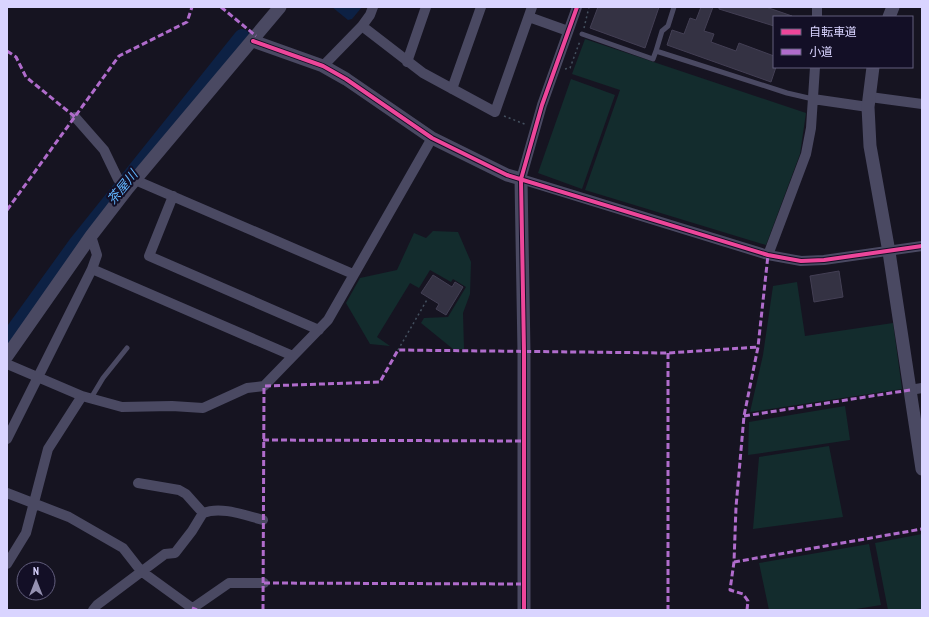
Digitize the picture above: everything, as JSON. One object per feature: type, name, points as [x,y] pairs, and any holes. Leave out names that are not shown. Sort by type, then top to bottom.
[{"type":"street","points":[[7,356],[92,236],[127,183],[253,41],[280,7]]},
{"type":"street","points":[[323,66],[362,26],[370,15],[373,7]]},
{"type":"street","points":[[407,62],[426,7]]},
{"type":"street","points":[[452,88],[481,7]]},
{"type":"street","points":[[362,26],[407,62],[495,112],[532,7]]},
{"type":"street","points":[[524,610],[524,352],[521,179],[535,128],[577,7]]},
{"type":"street","points":[[529,17],[568,31]]},
{"type":"street","points":[[253,41],[323,66],[346,79],[432,138],[507,175],[768,255],[802,261],[824,260],[889,252],[922,246]]},
{"type":"street","points":[[768,255],[806,154],[811,128],[815,68]]},
{"type":"street","points":[[873,68],[869,102],[870,146],[916,389],[922,469]]},
{"type":"street","points":[[814,99],[922,104]]},
{"type":"street","points":[[75,117],[104,150],[127,183],[173,196],[353,274]]},
{"type":"street","points":[[7,364],[86,397],[122,407],[172,406],[203,408],[247,388],[264,386],[328,320],[432,138]]},
{"type":"street","points":[[173,196],[149,256],[319,330]]},
{"type":"street","points":[[7,439],[36,377],[92,269],[97,255],[92,236]]},
{"type":"street","points":[[92,269],[293,356]]},
{"type":"street","points":[[7,564],[26,533],[48,449],[86,397]]},
{"type":"street","points":[[138,483],[179,490],[186,494],[203,513]]},
{"type":"street","points":[[7,493],[69,516],[122,548],[141,571],[191,609],[229,583],[264,583]]},
{"type":"street","points":[[93,610],[97,605],[165,554],[175,553],[192,531],[203,513],[210,510],[226,511],[263,520]]},
{"type":"lane","points":[[582,34],[653,59],[662,31],[668,26],[674,7]]},
{"type":"lane","points":[[656,52],[787,93],[814,99]]},
{"type":"lane","points":[[86,397],[127,348]]},
{"type":"path","points":[[561,70],[570,68],[582,34],[589,7]]},
{"type":"path","points":[[495,112],[535,128]]},
{"type":"path","points":[[398,350],[428,298]]},
{"type":"green space","points":[[585,39],[806,113],[800,154],[766,245],[585,190],[620,90],[572,74]]},
{"type":"green space","points":[[571,79],[615,95],[582,189],[538,173]]},
{"type":"green space","points":[[433,231],[458,232],[471,262],[470,294],[463,313],[464,349],[453,349],[421,323],[424,318],[448,317],[466,287],[453,279],[451,282],[430,270],[419,288],[410,283],[377,337],[390,346],[370,344],[346,303],[360,278],[397,270],[414,233],[426,238]]},
{"type":"green space","points":[[797,282],[805,336],[893,323],[902,389],[750,412],[763,355],[773,286]]},
{"type":"green space","points":[[845,406],[850,440],[748,455],[749,422]]},
{"type":"green space","points":[[829,446],[843,517],[753,529],[759,457]]},
{"type":"green space","points":[[922,534],[922,610],[888,610],[875,543]]},
{"type":"green space","points":[[869,544],[881,605],[850,610],[769,610],[759,563]]},
{"type":"water","points":[[332,7],[362,7],[352,19],[348,20]]},
{"type":"building","points":[[598,7],[659,7],[645,48],[590,28]]},
{"type":"building","points":[[701,7],[713,7],[704,31],[714,34],[711,42],[736,51],[739,43],[773,56],[773,68],[776,68],[771,82],[667,45],[672,30],[684,34],[690,18],[696,20]]},
{"type":"building","points":[[719,7],[766,7],[792,16],[773,16],[773,26],[719,9]]},
{"type":"building","points":[[839,271],[843,297],[814,302],[810,276]]},
{"type":"building","points":[[433,275],[452,287],[455,282],[463,287],[446,315],[436,309],[439,304],[421,293]]},
{"type":"waterway","name":"茶屋川","points":[[7,340],[77,243],[242,37]]},
{"type":"marked path","points":[[7,210],[119,56],[187,22],[192,7]]},
{"type":"marked path","points":[[221,7],[256,36]]},
{"type":"marked path","points":[[7,51],[16,57],[26,77],[75,117]]},
{"type":"marked path","points":[[747,610],[748,601],[743,594],[730,590],[734,562],[736,507],[744,416],[758,347],[768,255]]},
{"type":"marked path","points":[[263,610],[264,386],[380,382],[398,350],[668,353],[758,347]]},
{"type":"marked path","points":[[668,353],[668,610]]},
{"type":"marked path","points":[[744,416],[910,390]]},
{"type":"marked path","points":[[263,440],[523,441]]},
{"type":"marked path","points":[[734,562],[922,529]]},
{"type":"marked path","points":[[264,583],[523,584]]},
{"type":"marked path","points":[[192,608],[197,610]]},
{"type":"cycle path","points":[[524,610],[524,352],[521,179],[542,105],[577,7]]},
{"type":"cycle path","points":[[253,41],[323,66],[346,79],[432,138],[507,175],[768,255],[801,261],[824,260],[922,246]]}]
